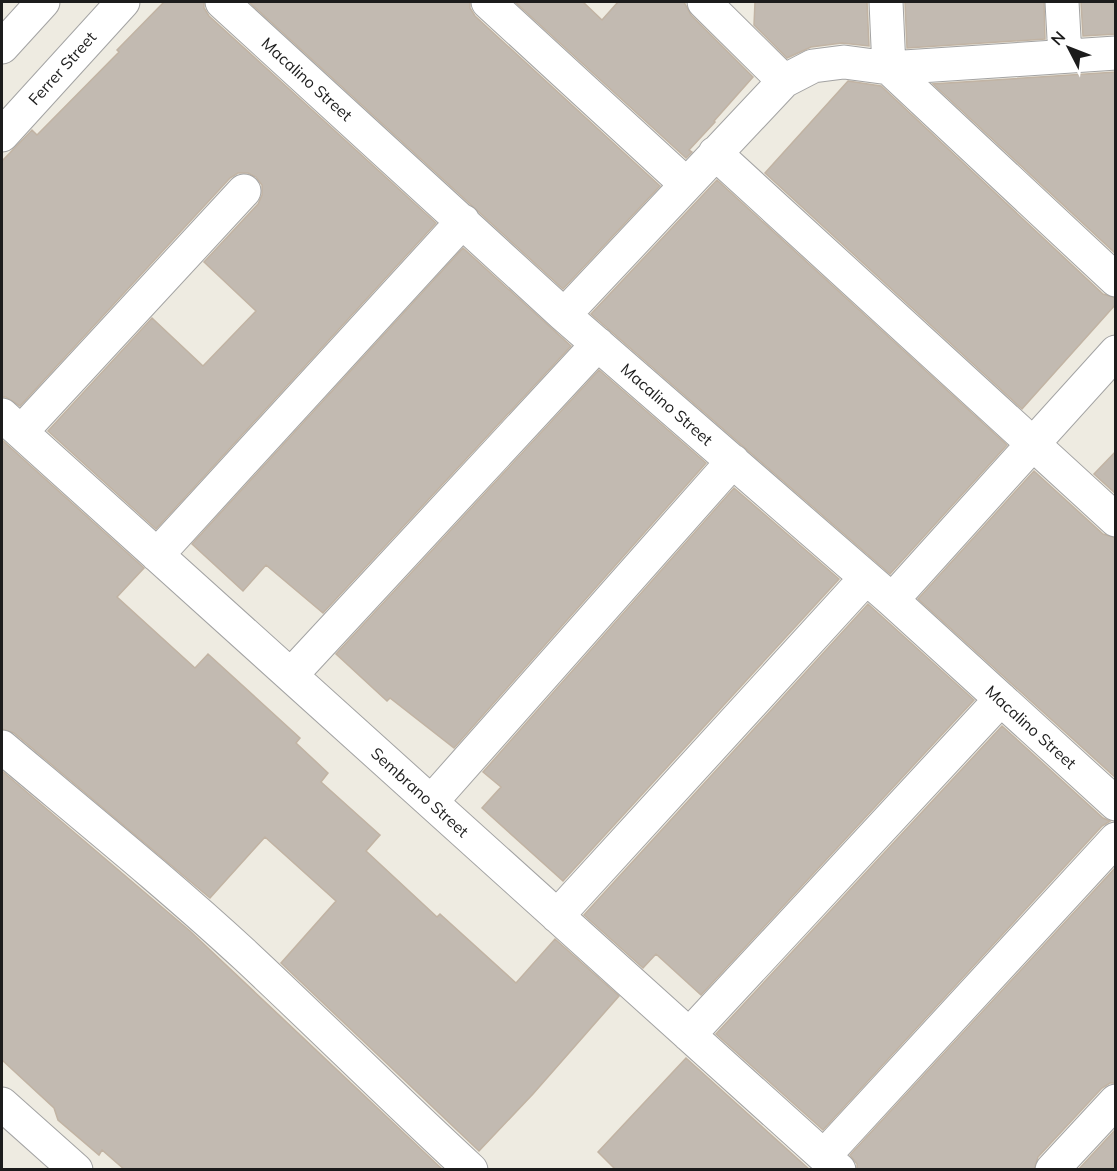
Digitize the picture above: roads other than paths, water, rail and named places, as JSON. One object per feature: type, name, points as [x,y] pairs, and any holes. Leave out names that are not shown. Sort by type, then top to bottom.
[{"type":"street","points":[[2,47],[43,2]]},
{"type":"street","name":"Ferrer Street","points":[[2,135],[123,2]]},
{"type":"street","name":"Macalino Street","points":[[222,2],[564,315],[892,600],[1116,804]]},
{"type":"street","points":[[488,2],[686,184]]},
{"type":"street","points":[[705,2],[784,81]]},
{"type":"street","points":[[886,2],[889,68],[1108,267]]},
{"type":"street","points":[[1062,2],[1065,56]]},
{"type":"street","points":[[564,315],[784,81],[813,66],[844,62],[889,68],[1116,53]]},
{"type":"street","points":[[715,153],[1116,520]]},
{"type":"street","points":[[11,424],[244,191]]},
{"type":"street","points":[[157,555],[463,222]]},
{"type":"street","points":[[291,675],[598,344]]},
{"type":"street","points":[[892,600],[1116,352]]},
{"type":"street","name":"Sembrano Street","points":[[11,424],[831,1163]]},
{"type":"street","points":[[431,802],[733,461]]},
{"type":"street","points":[[557,916],[866,578]]},
{"type":"street","points":[[689,1035],[1001,699]]},
{"type":"street","points":[[2,747],[246,956],[471,1170]]},
{"type":"street","points":[[831,1163],[1116,839]]},
{"type":"street","points":[[1052,1170],[1116,1101]]},
{"type":"street","points":[[2,1104],[76,1170]]}]
